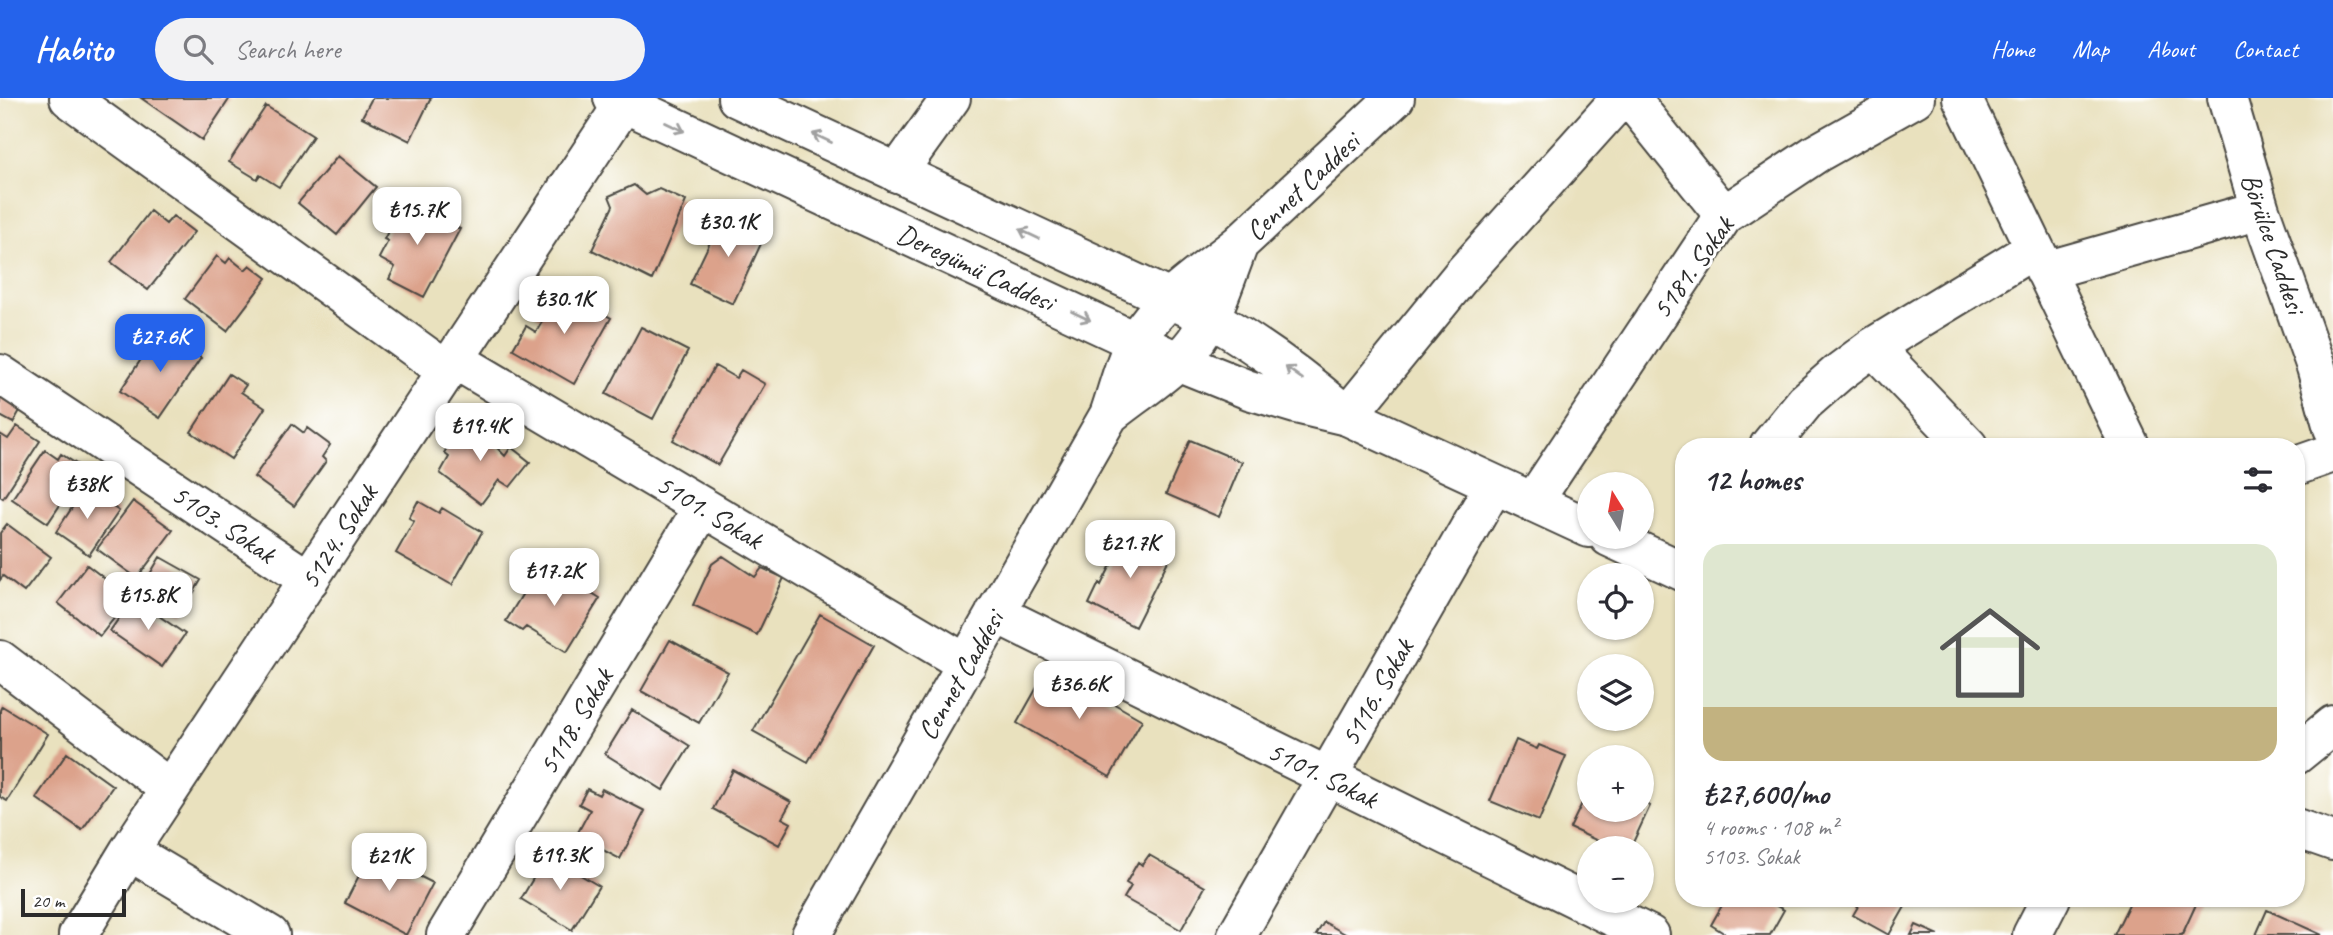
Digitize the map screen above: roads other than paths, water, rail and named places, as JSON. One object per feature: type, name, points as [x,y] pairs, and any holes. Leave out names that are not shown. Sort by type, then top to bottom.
[{"type":"street","name":"5101. Sokak","points":[[69,98],[451,365],[703,507],[967,664]]},
{"type":"street","name":"Deregümü Caddesi","points":[[737,98],[1211,318],[1256,345],[1347,416]]},
{"type":"street","points":[[897,173],[951,98]]},
{"type":"street","name":"Cennet Caddesi","points":[[811,935],[1109,415],[1135,342],[1170,299],[1239,244],[1395,98]]},
{"type":"street","points":[[1347,416],[1462,275],[1621,98]]},
{"type":"street","points":[[1630,98],[1724,215]]},
{"type":"street","name":"5181. Sokak","points":[[1533,502],[1724,215],[1817,153],[1915,98]]},
{"type":"street","points":[[1962,98],[2040,260],[2120,438]]},
{"type":"street","name":"Börülce Caddesi","points":[[2227,98],[2260,210],[2316,367],[2333,428]]},
{"type":"street","name":"5124. Sokak","points":[[78,935],[129,851],[451,365],[618,101]]},
{"type":"street","name":"Deregümü Caddesi","points":[[618,101],[1177,361],[1249,390],[1347,416],[1577,522]]},
{"type":"street","points":[[1776,438],[1805,402],[1873,347],[2040,260],[2260,210]]},
{"type":"street","name":"Cennet Caddesi","points":[[1109,415],[1177,361],[1194,344],[1211,318],[1239,244]]},
{"type":"street","points":[[1873,347],[1960,438]]},
{"type":"street","name":"5103. Sokak","points":[[0,374],[309,580]]},
{"type":"street","points":[[2305,463],[2333,453]]},
{"type":"street","name":"5116. Sokak","points":[[1237,935],[1494,485]]},
{"type":"street","name":"5118. Sokak","points":[[446,935],[703,507]]},
{"type":"street","points":[[1637,550],[1675,568]]},
{"type":"street","name":"5101. Sokak","points":[[995,614],[1327,776],[1631,931]]},
{"type":"street","points":[[0,660],[170,789]]},
{"type":"street","points":[[2305,748],[2333,725]]},
{"type":"street","points":[[2305,831],[2333,841]]},
{"type":"street","points":[[129,851],[270,935]]},
{"type":"street","points":[[2032,935],[2046,907]]}]
